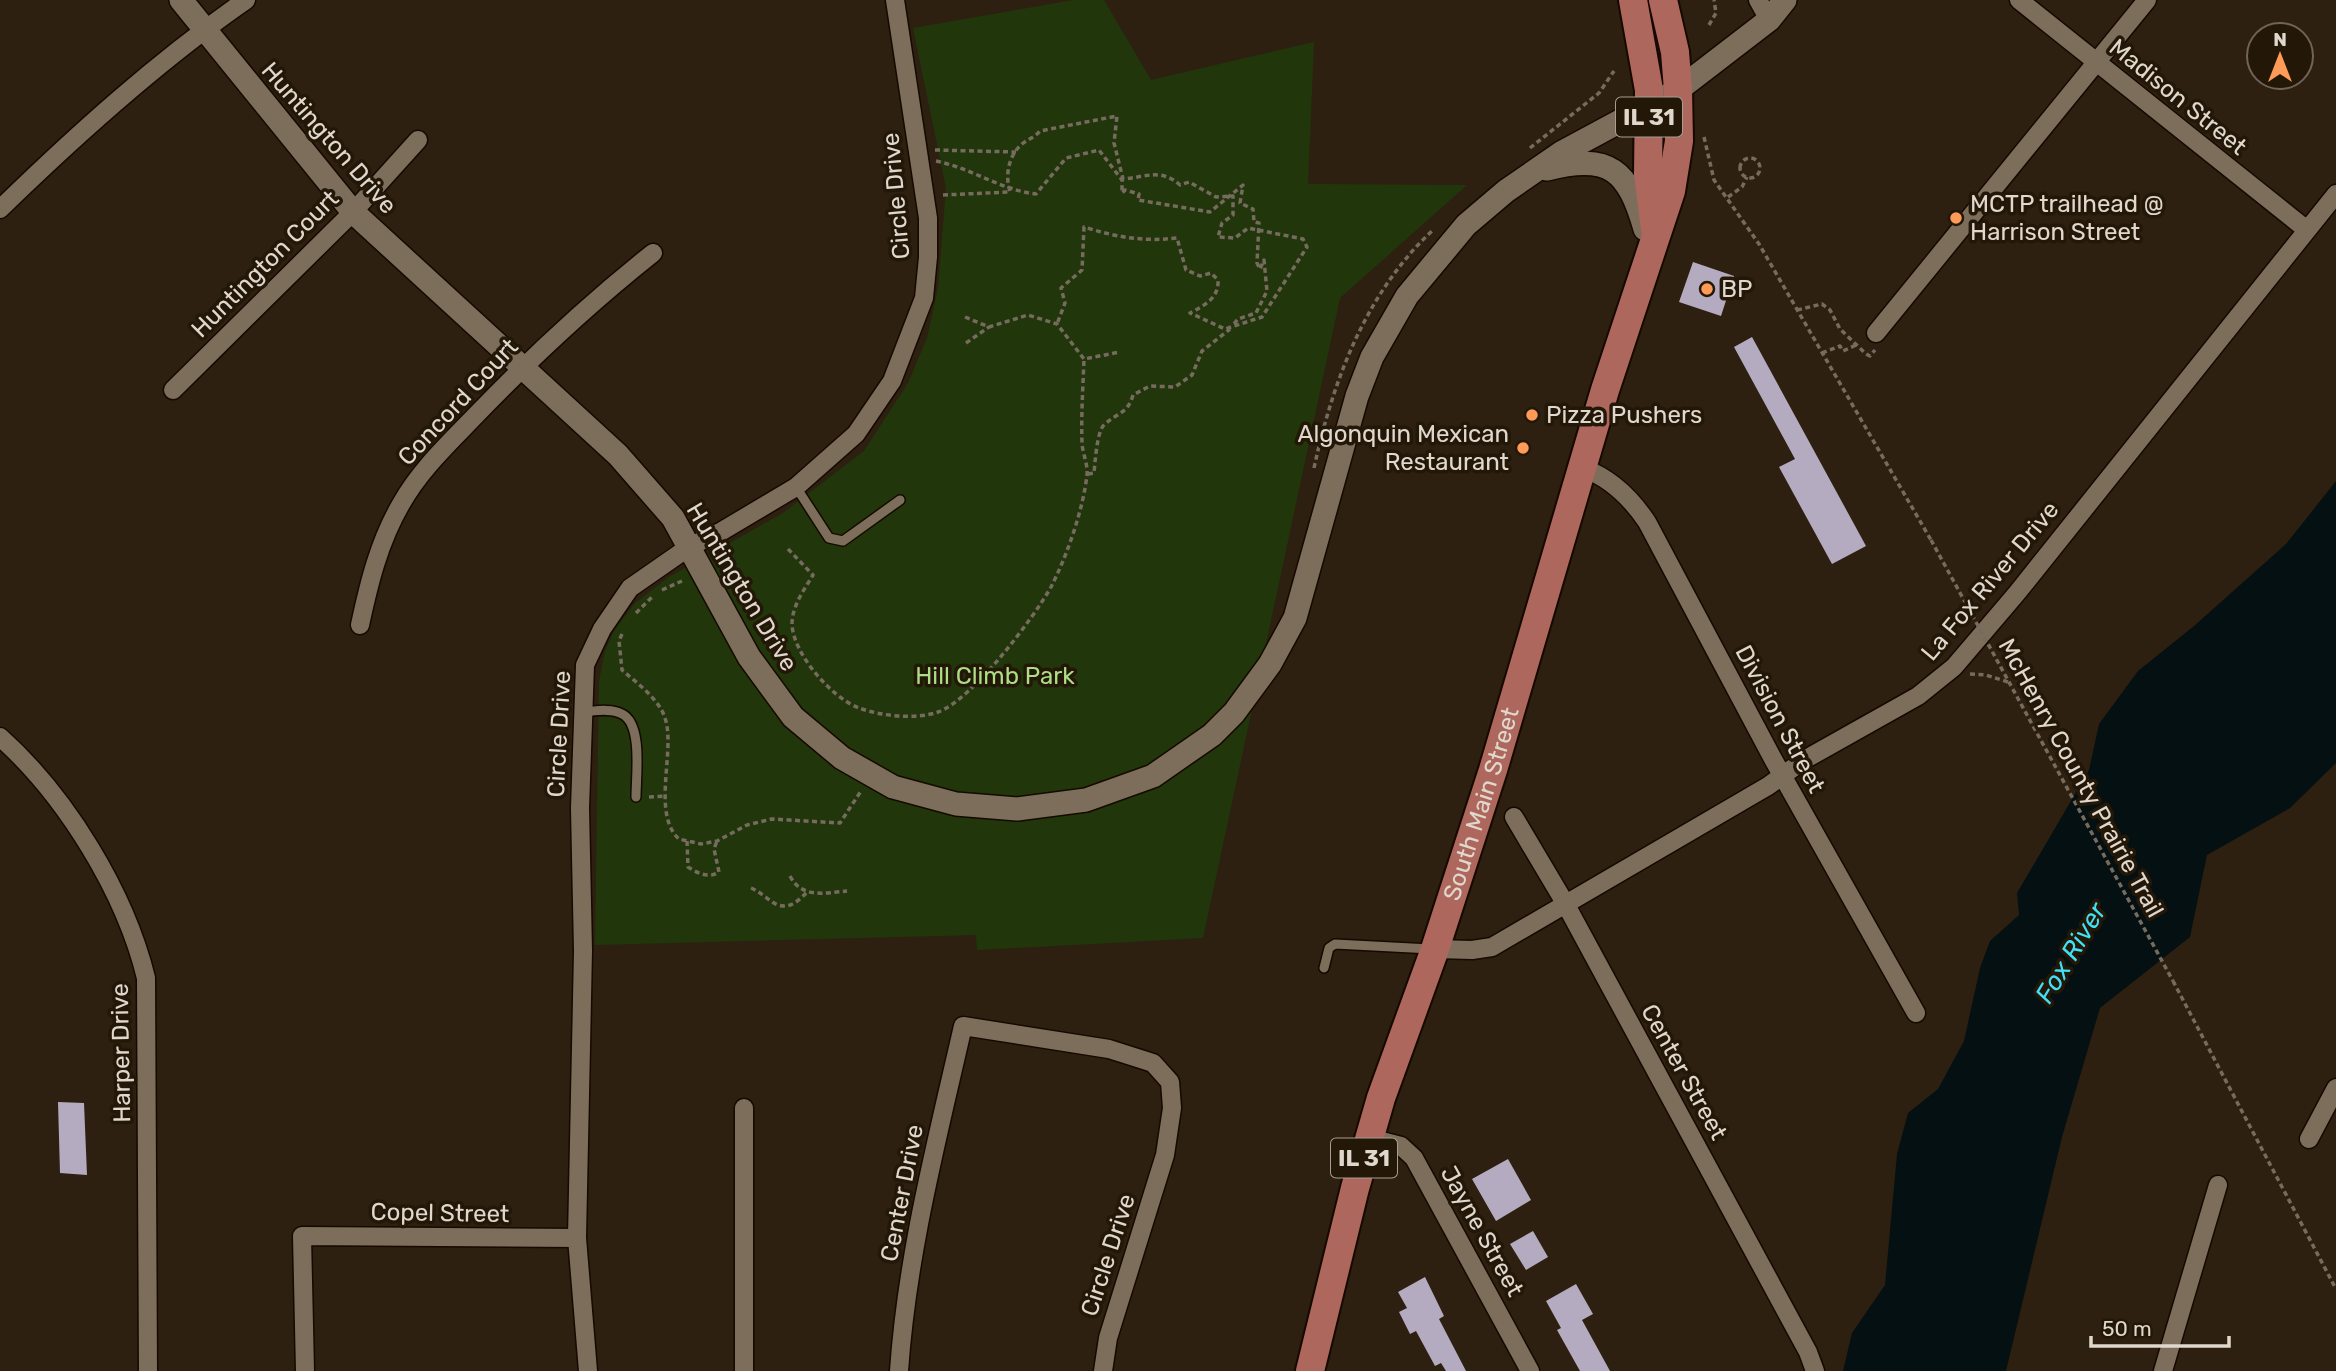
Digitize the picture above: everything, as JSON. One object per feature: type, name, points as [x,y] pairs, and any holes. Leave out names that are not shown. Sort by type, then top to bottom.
[{"type":"main road","name":"IL 31","points":[[1633,0],[1649,90],[1648,174],[1653,245]]},
{"type":"main road","name":"IL 31","points":[[1653,245],[1671,191],[1679,141],[1675,52],[1663,0]]},
{"type":"main road","name":"South Main Street","points":[[1310,1371],[1381,1098],[1436,949],[1653,245]]},
{"type":"street","name":"Huntington Drive","points":[[181,0],[353,212],[618,455],[673,518],[749,657],[793,718],[842,758],[892,788],[956,804],[1017,809],[1086,800],[1153,776],[1212,735],[1234,713],[1263,675],[1285,639],[1303,595],[1333,474],[1357,396],[1372,357],[1406,296],[1465,225],[1530,162],[1561,153],[1649,107]]},
{"type":"street","points":[[0,209],[60,151],[203,30],[246,0]]},
{"type":"street","name":"Circle Drive","points":[[588,1371],[577,1238],[583,951],[580,807],[585,665],[602,629],[630,588],[689,547],[722,531],[796,487],[856,434],[892,381],[925,298],[928,218],[895,0]]},
{"type":"street","points":[[1649,107],[1678,90],[1763,10],[1785,0]]},
{"type":"street","name":"Madison Street","points":[[2020,0],[2307,230]]},
{"type":"street","points":[[1872,338],[2147,0]]},
{"type":"street","name":"Huntington Court","points":[[173,390],[353,212],[418,140]]},
{"type":"street","points":[[1530,162],[1574,162],[1605,166],[1630,187],[1653,245]]},
{"type":"street","name":"La Fox River Drive","points":[[1436,949],[1485,949],[1918,696],[1954,667],[2017,593],[2336,194]]},
{"type":"street","name":"Concord Court","points":[[360,625],[373,568],[401,503],[430,463],[523,366],[587,305],[653,253]]},
{"type":"street","name":"Division Street","points":[[1583,468],[1597,473],[1633,501],[1647,522],[1783,775],[1916,1013]]},
{"type":"street","name":"Harper Drive","points":[[0,737],[27,761],[60,799],[129,926],[146,978],[148,1371]]},
{"type":"street","name":"Center Street","points":[[1514,817],[1565,904],[1808,1352],[1815,1371]]},
{"type":"street","name":"Circle Drive","points":[[963,1026],[1109,1049],[1153,1063],[1166,1075],[1172,1092],[1171,1123],[1165,1155],[1108,1338],[1103,1371]]},
{"type":"street","name":"Center Drive","points":[[899,1371],[903,1319],[924,1193],[963,1026]]},
{"type":"street","points":[[2309,1139],[2336,1088]]},
{"type":"street","points":[[744,1108],[744,1371]]},
{"type":"street","name":"Jayne Street","points":[[1370,1138],[1401,1146],[1414,1158],[1530,1371]]},
{"type":"street","points":[[2163,1371],[2218,1185]]},
{"type":"street","name":"Copel Street","points":[[305,1371],[302,1236],[577,1238]]},
{"type":"lane","points":[[796,487],[828,538],[843,541],[900,500]]},
{"type":"lane","points":[[584,712],[622,713],[631,722],[637,748],[636,797]]},
{"type":"lane","points":[[1324,968],[1329,948],[1335,944],[1436,949]]},
{"type":"path","points":[[1709,25],[1716,13],[1714,0]]},
{"type":"path","points":[[1530,162],[1599,93],[1614,71]]},
{"type":"path","points":[[941,195],[1010,192],[1008,167],[1016,152],[1040,131],[1117,116],[1114,143],[1123,179],[1159,173],[1169,175],[1180,185],[1189,182],[1216,197],[1233,196],[1233,215],[1222,223],[1218,237],[1235,239],[1248,228],[1303,239],[1307,247],[1262,317],[1225,328],[1190,313],[1210,302],[1219,288],[1218,280],[1211,273],[1200,276],[1186,270],[1177,239],[1119,239],[1084,227],[1082,270],[1061,288],[1065,303],[1057,324]]},
{"type":"path","name":"McHenry County Prairie Trail","points":[[1703,130],[1714,180],[1728,197],[1797,310],[1931,540],[2173,981],[2336,1289]]},
{"type":"path","points":[[934,150],[1016,152]]},
{"type":"path","points":[[936,161],[957,165],[1008,187],[1036,194],[1066,158],[1099,150],[1122,180],[1122,193],[1125,190],[1139,194],[1138,200],[1210,212],[1243,185],[1240,203],[1253,209],[1254,222],[1259,223],[1261,230],[1257,262],[1260,269],[1264,260],[1267,291],[1256,313],[1238,319],[1202,351],[1192,375],[1175,387],[1150,386],[1133,395],[1130,405],[1121,415],[1104,424],[1098,433],[1099,450],[1094,472],[1088,474]]},
{"type":"path","points":[[1728,197],[1742,187],[1747,177],[1759,173],[1759,166],[1754,159],[1744,160],[1740,165],[1740,171],[1747,177]]},
{"type":"path","points":[[1313,471],[1323,423],[1351,348],[1380,294],[1414,248],[1435,228]]},
{"type":"path","points":[[1797,310],[1822,304],[1830,310],[1840,329],[1870,356],[1875,350],[1872,338]]},
{"type":"path","points":[[788,549],[813,575],[797,602],[792,624],[803,657],[825,684],[857,708],[894,716],[937,713],[960,699],[1014,640],[1051,586],[1077,516],[1088,474],[1081,412],[1084,359],[1057,324],[1028,315],[989,327],[967,343]]},
{"type":"path","points":[[965,317],[989,327]]},
{"type":"path","points":[[1822,353],[1840,346],[1843,351],[1856,345]]},
{"type":"path","points":[[1084,359],[1120,352]]},
{"type":"path","points":[[627,623],[656,593],[682,580]]},
{"type":"path","points":[[623,632],[619,641],[622,670],[648,693],[665,718],[667,822],[671,832],[687,841],[701,844],[717,841],[747,825],[772,819],[840,823],[863,789]]},
{"type":"path","points":[[1954,667],[1972,676],[1986,675],[2008,682]]},
{"type":"path","points":[[687,841],[688,867],[698,873],[715,875],[719,872],[714,849],[717,841]]},
{"type":"path","points":[[790,876],[807,892]]},
{"type":"path","points":[[751,888],[775,904],[787,905],[797,902],[807,892],[847,891]]},
{"type":"green space","name":"Hill Climb Park","points":[[1073,0],[1104,0],[1151,80],[1314,42],[1308,184],[1467,185],[1340,298],[1203,938],[977,950],[976,935],[595,945],[599,681],[605,651],[614,631],[635,603],[669,577],[783,513],[864,451],[908,383],[927,338],[938,289],[946,188],[913,28]]},
{"type":"water","name":"Fox River","points":[[2336,481],[2336,763],[2290,808],[2207,855],[2190,937],[2100,1008],[2062,1137],[2006,1371],[1843,1371],[1852,1333],[1885,1285],[1897,1154],[1908,1113],[1938,1089],[1964,1041],[1980,968],[1990,941],[2019,915],[2017,893],[2089,770],[2099,724],[2138,671],[2194,626],[2286,544]]},
{"type":"building","name":"BP","points":[[1693,262],[1734,276],[1721,316],[1679,302]]},
{"type":"building","points":[[1752,337],[1866,546],[1832,564],[1779,467],[1795,459],[1734,347]]},
{"type":"building","points":[[58,1102],[84,1103],[87,1175],[60,1173]]},
{"type":"building","points":[[1508,1159],[1531,1200],[1496,1221],[1472,1179]]},
{"type":"building","points":[[1533,1231],[1548,1257],[1526,1270],[1510,1244]]},
{"type":"building","points":[[1425,1277],[1444,1316],[1439,1319],[1466,1371],[1446,1371],[1441,1363],[1435,1366],[1416,1331],[1410,1334],[1399,1312],[1407,1308],[1398,1292]]},
{"type":"building","points":[[1576,1284],[1593,1314],[1582,1320],[1610,1371],[1580,1371],[1557,1330],[1561,1328],[1546,1301]]},
{"type":"place","name":"MCTP trailhead @ Harrison Street","points":[[1956,218]]},
{"type":"place","name":"BP","points":[[1707,289]]},
{"type":"place","name":"Pizza Pushers","points":[[1532,415]]},
{"type":"place","name":"Algonquin Mexican Restaurant","points":[[1523,448]]}]
